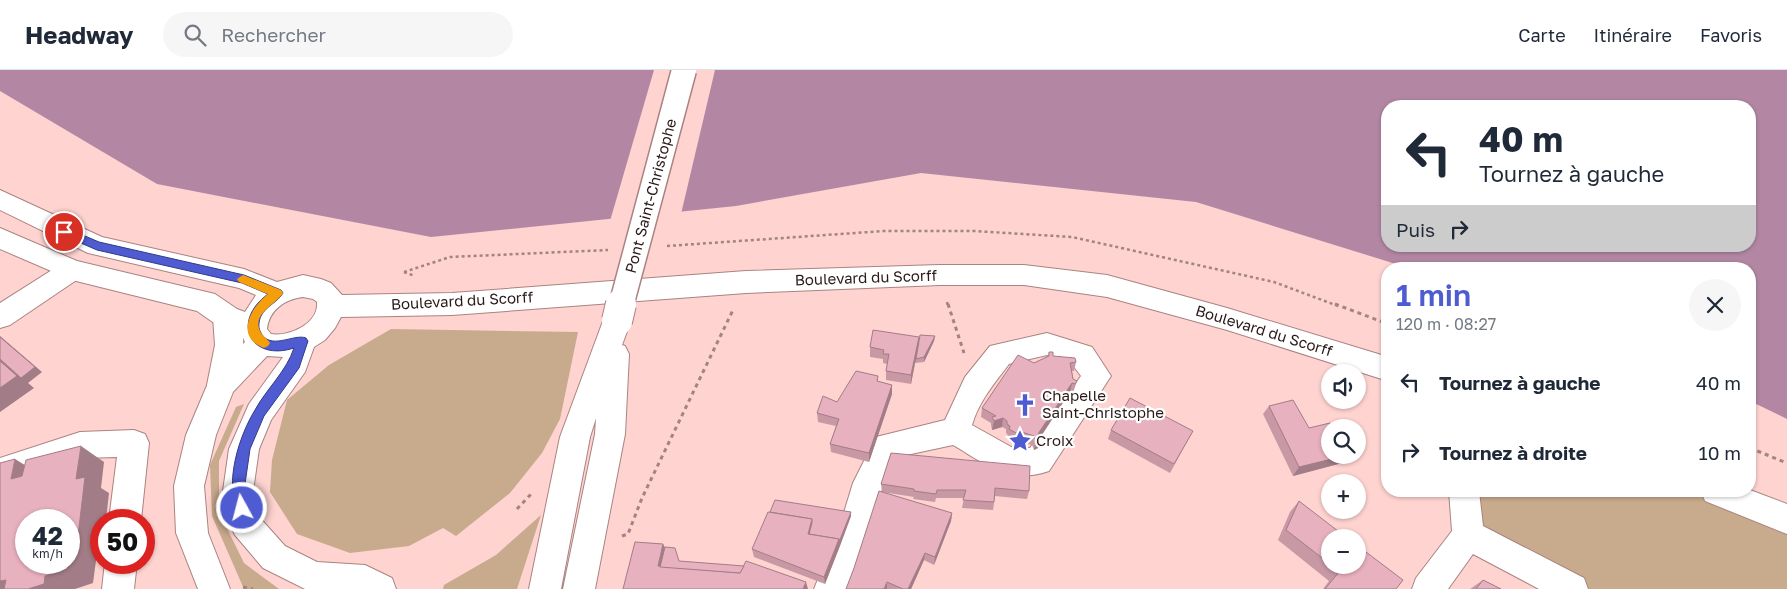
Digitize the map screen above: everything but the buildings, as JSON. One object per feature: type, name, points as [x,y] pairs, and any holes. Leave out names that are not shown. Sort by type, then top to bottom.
[{"type":"main road","name":"Pont Saint-Christophe","points":[[618,321],[684,70]]},
{"type":"main road","points":[[0,199],[48,224],[97,246],[244,279],[278,293]]},
{"type":"main road","points":[[0,238],[72,270],[204,302],[227,317],[258,334],[281,346],[302,341],[318,331],[328,319],[332,306],[330,297],[324,290],[315,287],[290,288],[278,293],[265,303],[256,314],[258,334],[220,385]]},
{"type":"main road","points":[[0,317],[72,270]]},
{"type":"main road","name":"Boulevard du Scorff","points":[[332,306],[452,304],[746,282],[940,275],[1024,275],[1106,286],[1227,319],[1381,367]]},
{"type":"main road","points":[[214,589],[192,533],[189,486],[201,435],[220,385],[229,345],[227,317]]},
{"type":"main road","points":[[545,589],[575,437],[618,321]]},
{"type":"main road","points":[[579,589],[610,434],[618,321]]},
{"type":"main road","points":[[302,341],[294,364],[260,413],[244,449],[238,491],[246,525],[274,557],[314,577],[365,581],[380,589]]},
{"type":"main road","points":[[830,589],[858,519],[868,483],[887,446],[956,431],[1010,462],[1038,461],[1097,376],[1082,355],[1047,344],[1000,354],[975,386],[962,411],[956,431]]},
{"type":"main road","points":[[0,472],[80,445],[134,443],[126,509]]},
{"type":"main road","points":[[1428,589],[1468,535],[1465,497]]},
{"type":"main road","points":[[1731,497],[1787,519]]},
{"type":"main road","points":[[1468,535],[1572,589]]},
{"type":"main road","points":[[118,589],[120,574]]},
{"type":"path","points":[[940,275],[959,340]]},
{"type":"path","points":[[642,498],[746,282]]},
{"type":"path","points":[[1756,450],[1787,463]]},
{"type":"shaded area","points":[[0,70],[1787,70],[1787,419],[1756,404],[1756,262],[1389,262],[1196,202],[921,173],[736,206],[431,237],[157,184],[0,91]]},
{"type":"shaded area","points":[[391,329],[578,332],[560,419],[542,453],[510,493],[456,536],[443,528],[409,546],[350,553],[297,534],[270,492],[272,460],[287,400],[329,365]]},
{"type":"shaded area","points":[[244,404],[219,461],[219,512],[244,563],[279,589],[244,589],[212,516],[210,465],[236,407]]},
{"type":"shaded area","points":[[1465,497],[1731,497],[1787,519],[1787,589],[1572,589],[1468,535]]},
{"type":"shaded area","points":[[541,515],[517,589],[443,589],[444,585],[496,555]]},
{"type":"pier","points":[[654,70],[715,70],[681,214],[610,221]]},
{"type":"slow traffic","points":[[243,279],[278,293],[265,303],[256,314],[253,326],[255,335],[264,343]]},
{"type":"place","name":"Chapelle Saint-Christophe","points":[[1025,405]]},
{"type":"place","name":"Croix","points":[[1020,441]]},
{"type":"route","points":[[64,232],[97,246],[244,279],[278,293],[265,303],[256,314],[253,326],[255,335],[262,342],[274,346],[288,346],[302,341],[294,364],[260,413],[244,449],[238,491],[242,508]]}]
